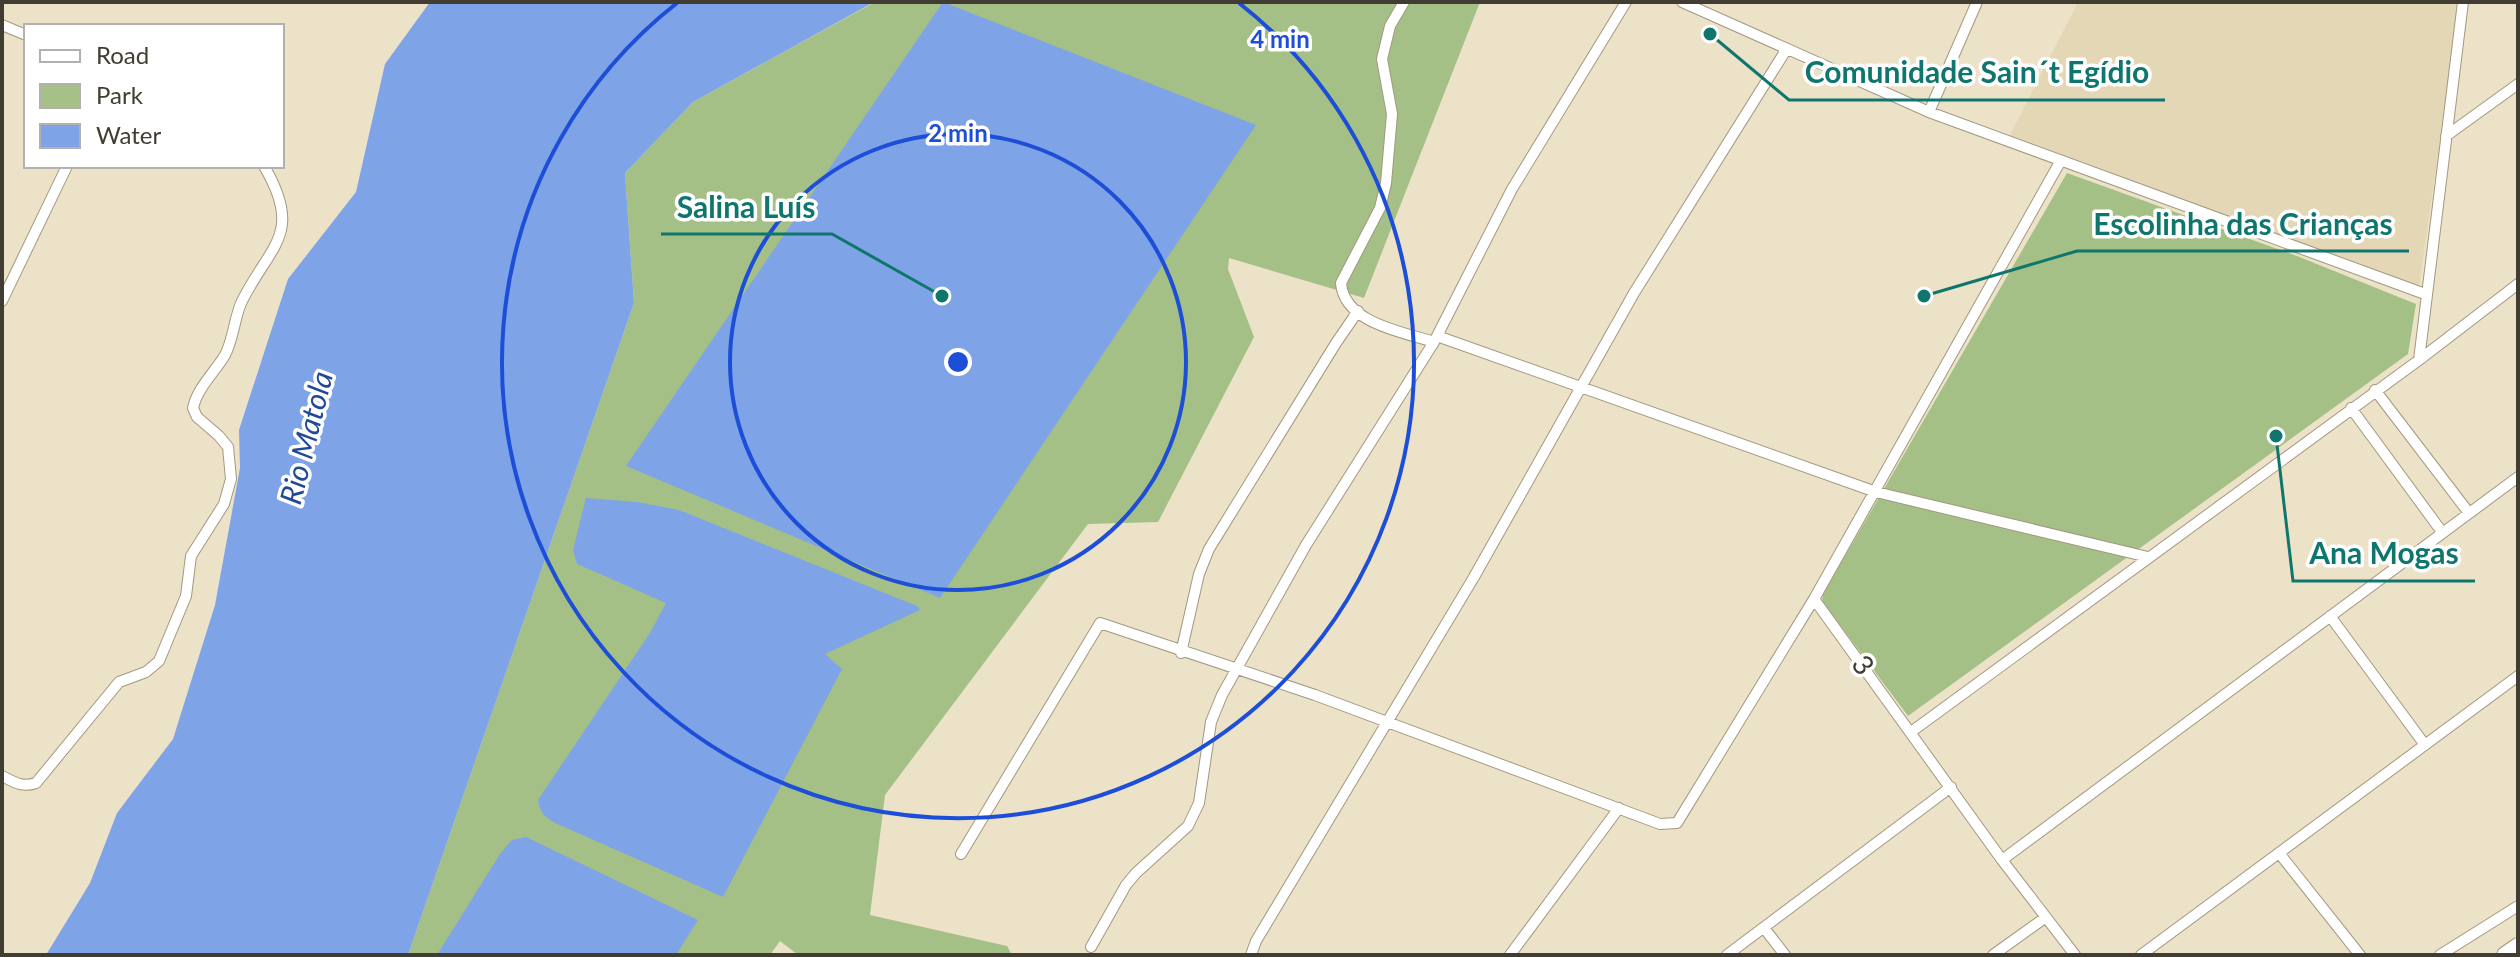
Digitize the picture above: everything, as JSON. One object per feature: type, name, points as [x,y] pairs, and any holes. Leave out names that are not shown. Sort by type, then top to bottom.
[{"type":"main road","points":[[2505,955],[2518,946]]},
{"type":"street","points":[[1404,2],[1390,26],[1382,59],[1392,114],[1386,183],[1380,208],[1341,283],[1347,304],[1369,320],[1390,328],[1436,339],[1581,387],[1876,492],[2148,557]]},
{"type":"street","points":[[1091,947],[1126,885],[1188,826],[1201,793],[1211,722],[1222,695],[1306,545],[1436,339],[1512,189],[1626,2]]},
{"type":"street","points":[[1682,2],[1929,112],[2425,294]]},
{"type":"street","points":[[1929,112],[1977,2]]},
{"type":"street","points":[[2419,360],[2463,2]]},
{"type":"street","points":[[2,25],[24,34]]},
{"type":"street","points":[[1251,955],[1263,929],[1387,723],[1672,227],[1786,50]]},
{"type":"street","points":[[2446,136],[2518,84]]},
{"type":"street","points":[[961,854],[1100,623],[1181,653],[1237,669],[1660,824],[1677,823],[1876,492],[2060,162]]},
{"type":"street","points":[[2,301],[66,168]]},
{"type":"street","points":[[2,776],[18,785],[36,783],[119,682],[146,672],[159,661],[186,596],[191,556],[224,504],[231,479],[228,447],[197,417],[194,402],[225,354],[240,305],[274,252],[280,237],[283,215],[265,168]]},
{"type":"street","points":[[1911,732],[2518,284]]},
{"type":"street","points":[[1181,653],[1199,574],[1209,549],[1358,311]]},
{"type":"street","points":[[2375,390],[2469,513]]},
{"type":"street","points":[[2351,408],[2442,532]]},
{"type":"street","points":[[2002,860],[2518,477]]},
{"type":"street","name":"3","points":[[1814,599],[2002,860],[2075,955]]},
{"type":"street","points":[[2330,616],[2425,745]]},
{"type":"street","points":[[2141,955],[2518,676]]},
{"type":"street","points":[[1727,955],[1951,787]]},
{"type":"street","points":[[1510,955],[1619,808]]},
{"type":"street","points":[[2279,853],[2360,955]]},
{"type":"street","points":[[2440,955],[2518,906]]},
{"type":"street","points":[[1993,955],[2046,917]]},
{"type":"street","points":[[1764,928],[1785,955]]},
{"type":"shaded area","points":[[2078,2],[2460,2],[2419,286],[2009,137]]},
{"type":"green space","points":[[875,2],[1480,2],[1364,298],[1229,258],[1228,269],[1254,337],[1158,522],[1088,524],[885,795],[870,915],[1007,946],[1012,955],[798,955],[780,941],[770,955],[408,955],[634,303],[625,173],[693,102]]},
{"type":"green space","points":[[2067,173],[2297,256],[2416,304],[2408,354],[1908,716],[1822,601],[1823,594]]},
{"type":"water","name":"Rio Matola","points":[[430,2],[874,2],[693,102],[625,173],[634,303],[408,955],[46,955],[90,883],[117,813],[173,739],[215,605],[240,468],[239,430],[288,279],[356,192],[385,64]]},
{"type":"water","points":[[943,2],[1256,125],[940,598],[626,466]]},
{"type":"water","points":[[586,498],[637,502],[679,510],[917,606],[920,610],[825,654],[842,669],[723,897],[555,823],[540,808],[538,800],[650,633],[666,603],[577,564],[573,550]]},
{"type":"water","points":[[526,837],[698,920],[676,955],[437,955],[500,854],[512,840]]},
{"type":"place","name":"Comunidade Sain´t Egídio","points":[[1710,34]]},
{"type":"place","name":"Salina Luís","points":[[942,296]]},
{"type":"place","name":"Escolinha das Crianças","points":[[1924,296]]},
{"type":"place","name":"Ana Mogas","points":[[2276,436]]}]
